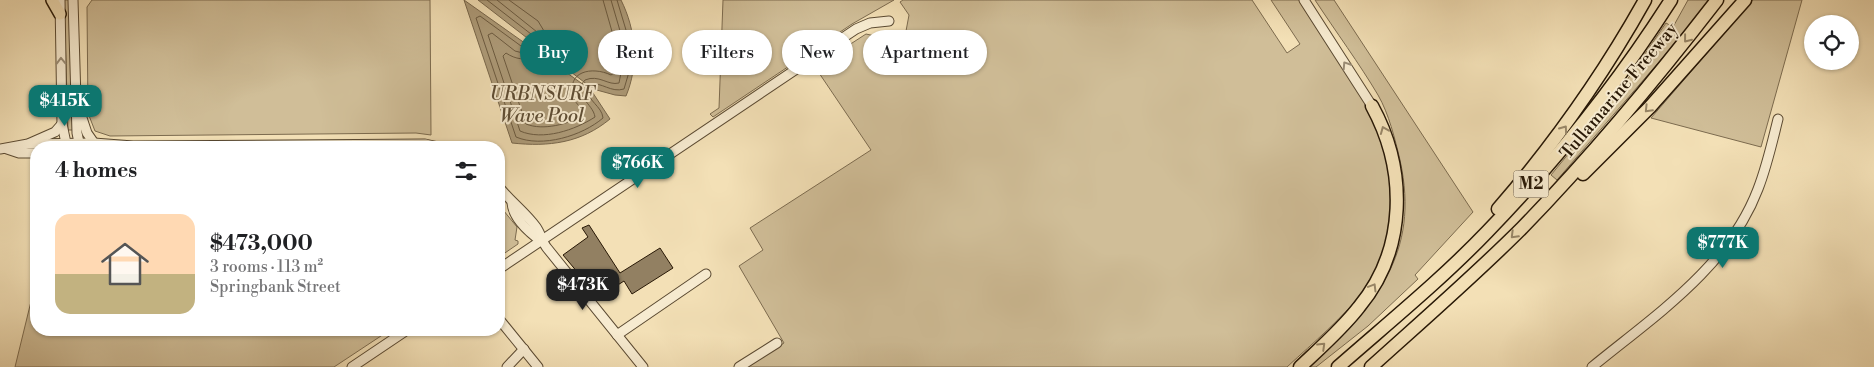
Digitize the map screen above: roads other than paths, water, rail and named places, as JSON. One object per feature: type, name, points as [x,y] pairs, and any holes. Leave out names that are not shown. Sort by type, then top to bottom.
[{"type":"highway","points":[[1404,310],[1542,159],[1622,41],[1644,0]]},
{"type":"highway","name":"Tullamarine Freeway","points":[[1338,367],[1404,310],[1486,234],[1540,174],[1624,69],[1671,0]]},
{"type":"highway","name":"Tullamarine Freeway","points":[[1371,367],[1472,276],[1548,200],[1629,111],[1717,0]]},
{"type":"highway","points":[[1548,200],[1559,197],[1609,149],[1681,73],[1744,0]]},
{"type":"highway","points":[[1300,367],[1360,307],[1380,275],[1393,241],[1398,199],[1397,180],[1389,141],[1372,106]]},
{"type":"main road","points":[[52,0],[60,14]]},
{"type":"street","points":[[60,0],[62,124],[66,141]]},
{"type":"street","points":[[73,0],[79,141]]},
{"type":"street","points":[[1304,0],[1372,106]]},
{"type":"street","points":[[505,265],[856,29],[870,23],[889,22]]},
{"type":"street","points":[[77,108],[80,110],[84,125],[93,141]]},
{"type":"street","points":[[1592,367],[1693,283],[1716,259],[1738,228],[1758,189],[1778,119]]},
{"type":"street","points":[[35,141],[52,133],[62,124]]},
{"type":"street","points":[[2,149],[28,144]]},
{"type":"street","points":[[2,149],[30,153]]},
{"type":"street","points":[[505,195],[512,204],[512,210],[531,234],[541,240],[643,367]]},
{"type":"street","points":[[617,335],[706,274]]},
{"type":"street","points":[[505,326],[538,367]]},
{"type":"street","points":[[352,367],[398,336]]},
{"type":"street","points":[[739,367],[776,343]]},
{"type":"street","points":[[507,367],[524,349]]},
{"type":"water","name":"URBNSURF Wave Pool","points":[[464,0],[520,40],[520,75],[570,75],[591,90],[610,119],[588,133],[564,142],[539,144],[512,143]]},
{"type":"water","points":[[478,0],[621,0],[632,30],[598,30],[598,75],[632,75],[626,96],[593,89],[575,75],[588,75],[588,30],[520,30],[520,33]]}]
